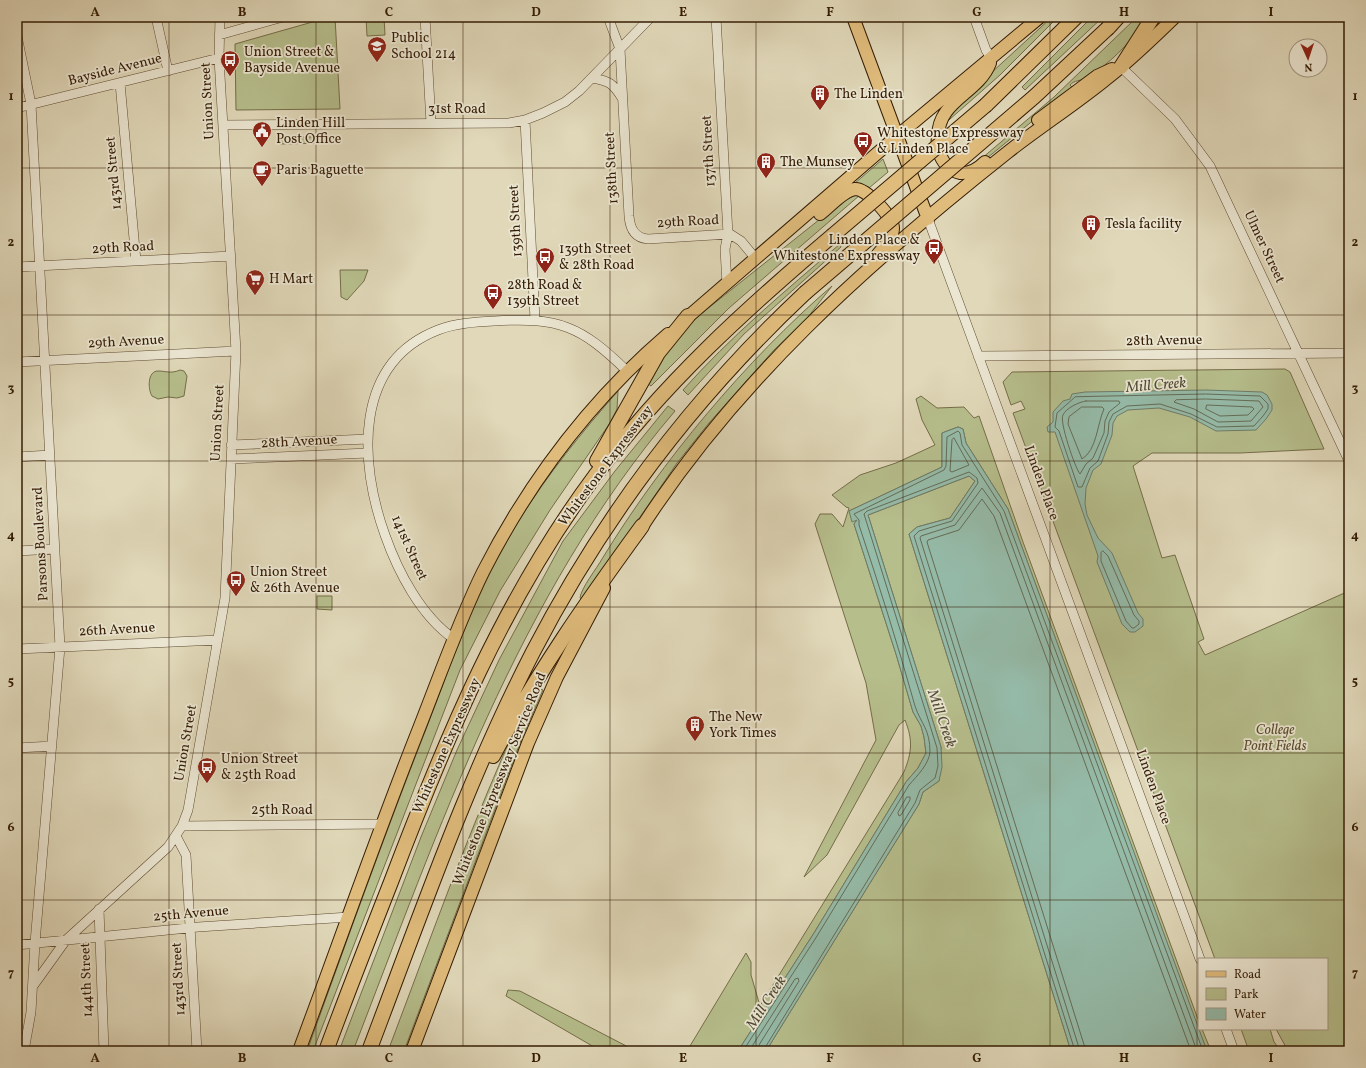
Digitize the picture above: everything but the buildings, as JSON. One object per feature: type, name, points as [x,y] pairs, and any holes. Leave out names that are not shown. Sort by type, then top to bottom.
[{"type":"highway","name":"Whitestone Expressway","points":[[326,1051],[413,825],[447,744],[502,625],[553,537],[604,465],[640,420],[679,376],[742,313],[986,105],[1076,17]]},
{"type":"highway","points":[[370,1048],[486,751],[523,671],[561,602],[602,534],[647,468],[692,411],[749,348],[805,293],[1034,97],[1118,17]]},
{"type":"highway","points":[[1121,67],[1152,17]]},
{"type":"highway","points":[[553,537],[626,412],[655,358],[666,341],[688,316]]},
{"type":"highway","points":[[451,838],[529,691],[587,602],[642,526]]},
{"type":"main road","name":"Linden Place","points":[[853,17],[896,137],[928,219]]},
{"type":"main road","points":[[299,1051],[382,824],[454,639],[483,573],[525,499],[562,445],[627,371],[688,316],[896,137],[1040,17]]},
{"type":"main road","name":"Whitestone Expressway Service Road","points":[[412,1051],[523,756],[545,703],[583,626],[612,575],[642,526],[688,461],[748,389],[797,336],[861,276],[1009,151],[1121,67],[1175,17]]},
{"type":"main road","points":[[991,58],[983,76],[946,111],[939,122],[938,142],[940,154],[946,164],[956,171],[967,173],[976,170],[1058,104],[1097,76],[1121,67]]},
{"type":"main road","points":[[785,234],[819,214],[848,192],[857,189],[864,191],[890,219],[893,227],[888,240],[861,276]]},
{"type":"street","points":[[156,17],[168,71]]},
{"type":"street","name":"Union Street","points":[[33,986],[66,940],[158,858],[176,836],[182,826],[188,810],[225,598],[236,351],[219,58],[220,17]]},
{"type":"street","points":[[219,35],[283,17]]},
{"type":"street","points":[[425,17],[430,123]]},
{"type":"street","name":"138th Street","points":[[608,17],[620,49],[629,221],[636,234]]},
{"type":"street","name":"31st Road","points":[[223,125],[509,123],[525,120],[565,102],[592,78],[651,17]]},
{"type":"street","name":"137th Street","points":[[716,17],[728,234],[725,246],[727,284]]},
{"type":"street","points":[[974,17],[986,50],[991,58]]},
{"type":"street","name":"Parsons Boulevard","points":[[17,36],[32,104],[60,647],[35,943],[31,1012],[24,1051]]},
{"type":"street","name":"Bayside Avenue","points":[[17,108],[219,58]]},
{"type":"street","name":"Ulmer Street","points":[[1121,67],[1175,119],[1207,160],[1349,461]]},
{"type":"street","points":[[592,78],[608,82],[615,87],[623,98]]},
{"type":"street","name":"143rd Street","points":[[120,83],[136,261]]},
{"type":"street","name":"139th Street","points":[[525,120],[536,320]]},
{"type":"street","name":"Linden Place","points":[[928,219],[1200,958]]},
{"type":"street","name":"29th Road","points":[[636,234],[643,238],[728,234],[739,240],[756,259]]},
{"type":"street","name":"29th Road","points":[[17,267],[231,256]]},
{"type":"street","name":"141st Street","points":[[454,639],[437,623],[419,601],[392,554],[375,502],[368,453],[368,439],[371,408],[381,381],[394,362],[414,343],[438,330],[458,324],[536,320],[563,325],[582,333],[603,348],[627,371]]},
{"type":"street","name":"29th Avenue","points":[[17,362],[236,351]]},
{"type":"street","name":"28th Avenue","points":[[978,356],[1349,354]]},
{"type":"street","name":"28th Avenue","points":[[231,445],[368,439]]},
{"type":"street","name":"28th Avenue","points":[[231,459],[368,453]]},
{"type":"street","points":[[17,457],[50,455]]},
{"type":"street","points":[[17,551],[55,549]]},
{"type":"street","name":"26th Avenue","points":[[17,649],[218,640]]},
{"type":"street","points":[[17,748],[52,746]]},
{"type":"street","name":"25th Road","points":[[182,826],[382,824]]},
{"type":"street","name":"143rd Street","points":[[176,836],[186,855],[197,1051]]},
{"type":"street","name":"144th Street","points":[[99,909],[104,1051]]},
{"type":"street","name":"25th Avenue","points":[[17,945],[191,928],[349,917]]},
{"type":"street","points":[[1226,1030],[1234,1051]]},
{"type":"green space","points":[[330,17],[335,17],[340,109],[236,110],[235,44]]},
{"type":"green space","points":[[366,17],[384,17],[385,35],[367,36]]},
{"type":"green space","points":[[1052,17],[1058,17],[1000,75],[941,127],[954,107]]},
{"type":"green space","points":[[1092,17],[1103,17],[1025,90],[1022,87]]},
{"type":"green space","points":[[1136,18],[1143,24],[1131,40],[1111,60],[1087,78],[1072,83],[1070,85],[1073,88],[976,167],[968,170],[1054,97]]},
{"type":"green space","points":[[281,137],[326,137],[326,143],[280,144]]},
{"type":"green space","points":[[883,159],[888,172],[869,188],[855,183]]},
{"type":"green space","points":[[857,194],[860,195],[729,308],[651,386],[647,383],[659,358],[687,325],[844,200]]},
{"type":"green space","points":[[840,244],[841,247],[744,334],[688,395],[683,390],[739,333]]},
{"type":"green space","points":[[340,270],[368,270],[364,281],[347,300],[341,297]]},
{"type":"green space","points":[[832,286],[808,317],[774,350],[709,423],[677,463],[586,596],[582,599],[580,598],[586,584],[625,522],[678,450],[707,414],[768,346]]},
{"type":"green space","name":"College Point Fields","points":[[1285,369],[1290,372],[1324,449],[1240,453],[1152,453],[1133,466],[1162,558],[1175,555],[1204,639],[1198,642],[1205,655],[1349,591],[1349,1051],[1288,1051],[1277,1030],[1328,1030],[1328,958],[1215,958],[1013,413],[1025,409],[1021,401],[1011,405],[1003,382],[1012,372]]},
{"type":"green space","points":[[180,370],[184,371],[187,376],[184,396],[158,399],[152,396],[149,381],[154,372],[171,372]]},
{"type":"green space","points":[[618,391],[617,409],[610,423],[550,510],[500,591],[460,670],[313,1051],[307,1051],[395,809],[457,649],[491,570],[519,520],[542,486],[591,422]]},
{"type":"green space","points":[[921,396],[937,408],[964,407],[974,418],[979,416],[1023,542],[1198,1019],[1198,1028],[1008,509],[966,443],[963,429],[958,427],[942,433],[942,467],[849,511],[858,519],[854,524],[913,712],[921,726],[926,753],[918,768],[906,782],[814,933],[738,1051],[687,1051],[746,953],[751,962],[751,975],[760,1006],[907,765],[910,752],[910,740],[908,727],[905,720],[899,725],[827,855],[804,877],[876,740],[866,683],[815,524],[820,514],[832,514],[843,527],[849,508],[832,495],[860,475],[896,463],[935,445],[922,420],[916,399]]},
{"type":"green space","points":[[668,406],[675,411],[620,482],[571,557],[527,636],[487,717],[451,799],[353,1051],[339,1051],[421,837],[457,750],[499,660],[563,541],[615,471]]},
{"type":"green space","points":[[969,476],[975,481],[950,518],[917,527],[909,534],[1071,1051],[766,1051],[919,804],[923,792],[939,781],[941,747],[868,515]]},
{"type":"green space","points":[[317,596],[332,596],[332,610],[317,609]]},
{"type":"green space","points":[[540,689],[543,690],[520,743],[404,1051],[388,1051],[449,888],[488,791],[518,724]]},
{"type":"green space","points":[[508,990],[520,991],[636,1051],[601,1051],[506,996]]},
{"type":"green space","points":[[1199,1030],[1202,1030],[1211,1051],[1207,1051]]},
{"type":"green space","points":[[1241,1030],[1270,1030],[1274,1042],[1281,1051],[1249,1051]]},
{"type":"water","points":[[1206,390],[1262,392],[1267,395],[1272,404],[1272,410],[1256,430],[1216,431],[1190,417],[1159,408],[1128,410],[1117,416],[1113,423],[1112,435],[1101,464],[1093,470],[1086,488],[1085,504],[1087,515],[1098,538],[1112,553],[1138,613],[1143,619],[1143,626],[1135,632],[1130,632],[1122,624],[1097,562],[1098,556],[1055,432],[1048,432],[1047,427],[1053,422],[1053,412],[1063,401],[1070,399],[1072,394],[1085,392]]},
{"type":"water","points":[[958,427],[963,429],[966,443],[1008,509],[1198,1026],[1198,1030],[1207,1051],[1071,1051],[909,534],[917,527],[950,518],[975,481],[969,476],[868,515],[941,747],[942,767],[939,781],[923,792],[919,804],[766,1051],[738,1051],[814,933],[906,782],[918,768],[926,753],[921,726],[913,712],[854,524],[857,520],[852,522],[849,511],[942,467],[942,433]]},
{"type":"place","name":"Public School 214","points":[[377,63]]},
{"type":"place","name":"Union Street & Bayside Avenue","points":[[230,77]]},
{"type":"place","name":"The Linden","points":[[820,111]]},
{"type":"place","name":"Linden Hill Post Office","points":[[262,148]]},
{"type":"place","name":"Whitestone Expressway & Linden Place","points":[[863,158]]},
{"type":"place","name":"The Munsey","points":[[766,179]]},
{"type":"place","name":"Paris Baguette","points":[[262,187]]},
{"type":"place","name":"Tesla facility","points":[[1091,241]]},
{"type":"place","name":"Linden Place & Whitestone Expressway","points":[[934,265]]},
{"type":"place","name":"139th Street & 28th Road","points":[[545,274]]},
{"type":"place","name":"H Mart","points":[[255,296]]},
{"type":"place","name":"28th Road & 139th Street","points":[[493,310]]},
{"type":"place","name":"Union Street & 26th Avenue","points":[[236,597]]},
{"type":"place","name":"The New York Times","points":[[695,742]]},
{"type":"place","name":"Union Street & 25th Road","points":[[207,784]]},
{"type":"water label","name":"Mill Creek","points":[[1156,386]]},
{"type":"water label","name":"Mill Creek","points":[[941,719]]},
{"type":"water label","name":"Mill Creek","points":[[767,1003]]}]
